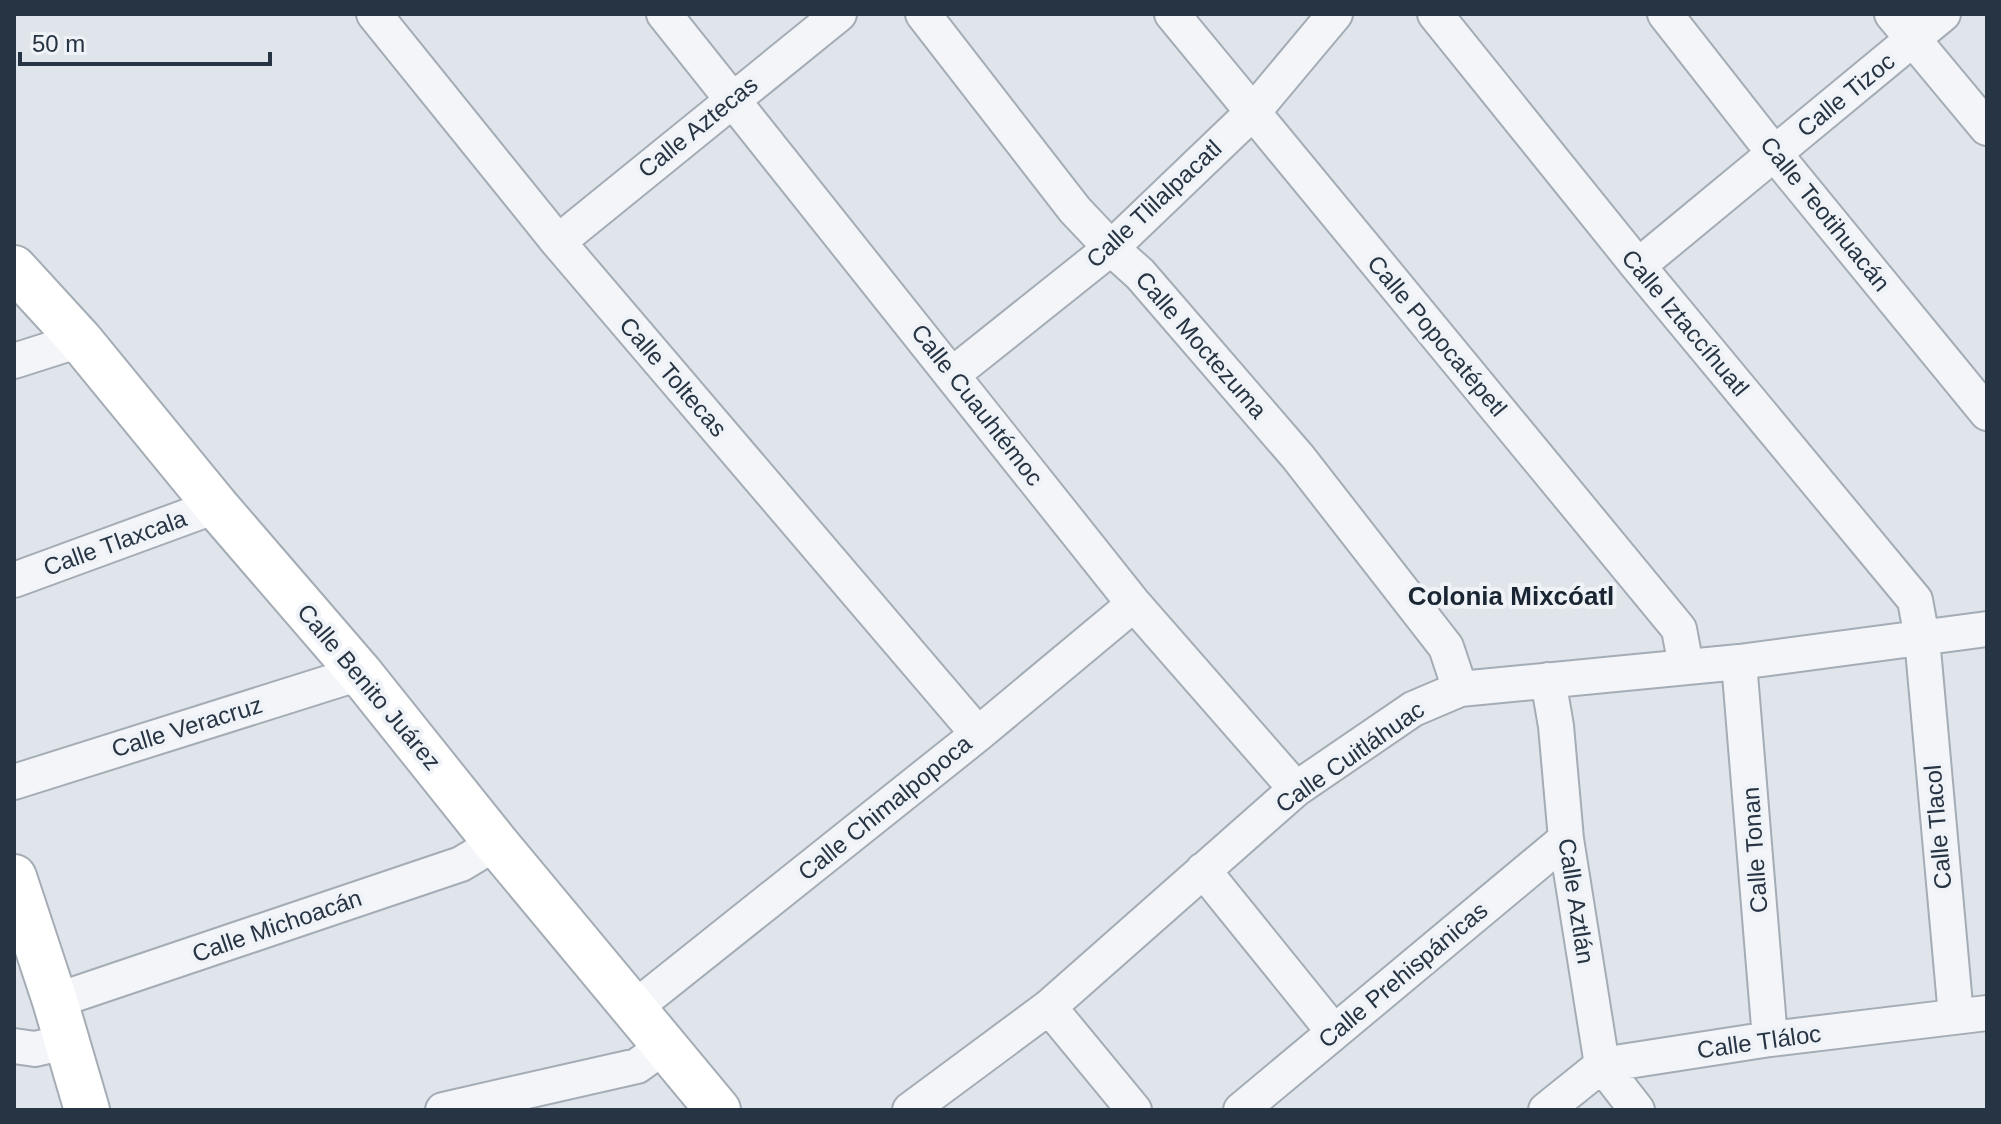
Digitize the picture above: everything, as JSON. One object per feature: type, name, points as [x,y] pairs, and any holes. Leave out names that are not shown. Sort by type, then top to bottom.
[{"type":"street","name":"Calle Toltecas","points":[[374,14],[558,242],[978,734]]},
{"type":"street","name":"Calle Cuauhtémoc","points":[[664,14],[1134,604],[1296,789]]},
{"type":"street","name":"Calle Aztecas","points":[[558,242],[839,14]]},
{"type":"street","name":"Calle Moctezuma","points":[[923,14],[1075,210],[1140,274],[1298,457],[1446,647],[1460,689]]},
{"type":"street","name":"Calle Popocatépetl","points":[[1172,14],[1679,629],[1686,666]]},
{"type":"street","name":"Calle Tlilalpacatl","points":[[953,374],[1111,248],[1253,112],[1335,14]]},
{"type":"street","name":"Calle Iztaccíhuatl","points":[[1435,14],[1638,266],[1915,600],[1922,638]]},
{"type":"street","name":"Calle Teotihuacán","points":[[1665,14],[1774,153],[1987,413]]},
{"type":"street","points":[[1892,14],[1987,128]]},
{"type":"street","name":"Calle Tizoc","points":[[1638,266],[1943,14]]},
{"type":"street","name":"Calle Benito Juárez","points":[[14,268],[80,340],[216,506],[360,673],[496,843],[718,1110]]},
{"type":"street","points":[[14,361],[80,340]]},
{"type":"street","name":"Calle Tlaxcala","points":[[14,580],[216,506]]},
{"type":"street","name":"Calle Chimalpopoca","points":[[633,1009],[978,734],[1134,604]]},
{"type":"street","name":"Calle Cuitláhuac","points":[[910,1110],[1049,1007],[1296,789],[1413,709],[1460,689],[1739,662],[1987,629]]},
{"type":"street","name":"Calle Tlacol","points":[[1922,638],[1972,1015]]},
{"type":"street","name":"Calle Tonan","points":[[1739,662],[1770,1039]]},
{"type":"street","name":"Calle Veracruz","points":[[14,782],[360,673]]},
{"type":"street","name":"Calle Aztlán","points":[[1548,680],[1556,726],[1566,839],[1602,1065],[1637,1110]]},
{"type":"street","name":"Calle Prehispánicas","points":[[1241,1110],[1566,839]]},
{"type":"street","name":"Calle Michoacán","points":[[14,1046],[35,1049],[60,1022],[461,864],[496,843]]},
{"type":"street","points":[[1203,870],[1334,1032]]},
{"type":"street","points":[[14,877],[87,1110]]},
{"type":"street","points":[[1049,1007],[1134,1110]]},
{"type":"street","name":"Calle Tláloc","points":[[1546,1110],[1602,1065],[1770,1039],[1972,1015]]},
{"type":"street","points":[[443,1110],[637,1066],[665,1046]]},
{"type":"district","name":"Colonia Mixcóatl","points":[[1511,596]]}]
